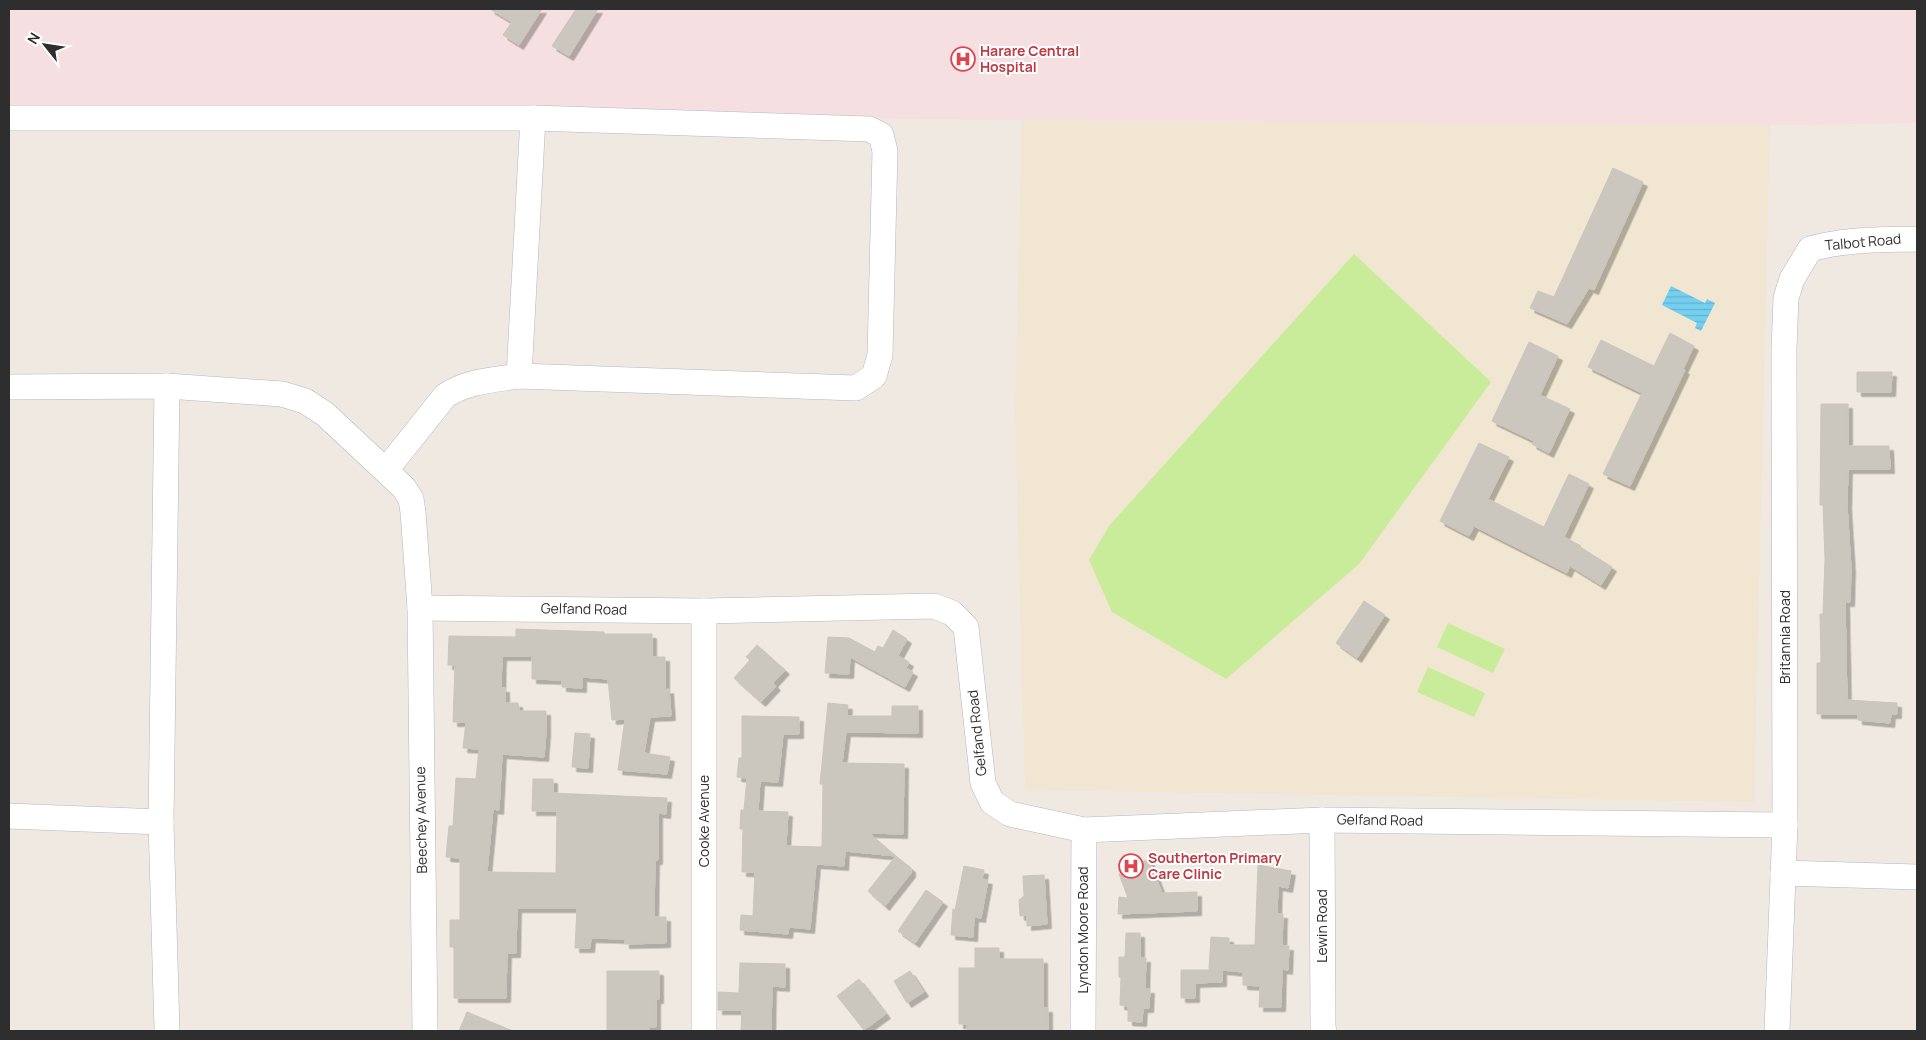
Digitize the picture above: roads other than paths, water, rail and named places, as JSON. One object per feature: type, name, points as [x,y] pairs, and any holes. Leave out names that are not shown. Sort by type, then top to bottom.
[{"type":"street","points":[[9,118],[534,118],[870,129],[881,135],[884,150],[880,354],[874,376],[856,388],[519,376],[474,383],[458,387],[445,396],[386,470]]},
{"type":"street","points":[[519,376],[534,118]]},
{"type":"street","name":"Talbot Road","points":[[1810,248],[1858,240],[1917,239]]},
{"type":"street","name":"Britannia Road","points":[[1777,1031],[1784,825],[1784,349],[1786,298],[1792,278],[1810,248]]},
{"type":"street","points":[[167,386],[161,822],[168,1031]]},
{"type":"street","name":"Beechey Avenue","points":[[9,387],[167,386],[282,394],[305,401],[325,414],[386,470],[411,498],[420,608],[424,1031]]},
{"type":"street","name":"Gelfand Road","points":[[420,608],[704,611],[934,606],[952,613],[966,627],[983,783],[992,802],[1010,814],[1084,830],[1322,820],[1784,825]]},
{"type":"street","name":"Cooke Avenue","points":[[704,611],[704,1031]]},
{"type":"street","points":[[9,816],[161,822]]},
{"type":"street","name":"Lewin Road","points":[[1322,820],[1324,1031]]},
{"type":"street","name":"Lyndon Moore Road","points":[[1082,1031],[1084,830]]},
{"type":"street","points":[[1782,873],[1917,876]]},
{"type":"water","points":[[1671,286],[1705,303],[1707,299],[1715,303],[1701,331],[1695,328],[1697,323],[1662,305]]},
{"type":"place","name":"Harare Central Hospital","points":[[963,59]]},
{"type":"place","name":"Southerton Primary Care Clinic","points":[[1131,866]]}]
